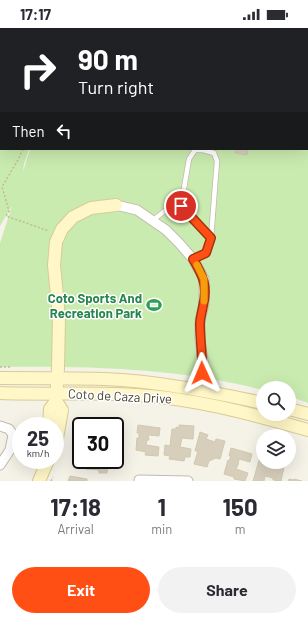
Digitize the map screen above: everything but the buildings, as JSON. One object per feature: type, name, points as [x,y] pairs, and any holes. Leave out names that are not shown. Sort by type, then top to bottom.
[{"type":"main road","points":[[61,417],[62,410],[57,397],[59,318],[54,265],[56,242],[62,229],[73,217],[91,208],[116,205]]},
{"type":"main road","name":"Coto de Caza Drive","points":[[0,378],[104,379],[198,390],[256,402]]},
{"type":"main road","name":"Coto de Caza Drive","points":[[0,393],[57,397],[119,394],[168,398],[212,405],[308,430]]},
{"type":"main road","points":[[49,417],[50,409],[57,397]]},
{"type":"main road","points":[[296,411],[308,414]]},
{"type":"main road","points":[[39,481],[44,469]]},
{"type":"street","points":[[116,205],[137,210],[166,230],[180,243],[193,259],[204,279],[204,304],[200,321],[200,340],[203,361],[198,390]]},
{"type":"street","points":[[0,465],[10,450],[13,440],[13,435],[4,428]]},
{"type":"street","points":[[139,480],[188,481]]},
{"type":"lane","points":[[181,206],[189,159],[195,150],[203,150],[214,153],[217,161],[211,238],[206,253],[193,259]]},
{"type":"lane","points":[[152,221],[167,209],[181,206]]},
{"type":"lane","points":[[181,206],[211,238]]},
{"type":"path","points":[[22,150],[19,158],[2,187],[9,211],[6,216],[52,232]]},
{"type":"green space","name":"Coto Sports And Recreation Park","points":[[0,150],[29,150],[23,172],[30,150],[308,150],[308,403],[296,399],[296,381],[256,381],[256,388],[198,377],[132,370],[66,367],[0,367],[0,243],[12,206],[0,226]]},
{"type":"slow traffic","points":[[197,265],[204,279],[204,301]]},
{"type":"place","name":"Coto Sports And Recreation Park","points":[[154,305]]},
{"type":"route","points":[[181,206],[211,238],[206,253],[193,259],[204,279],[205,290],[204,304],[200,321],[200,340],[203,361],[202,373]]}]
